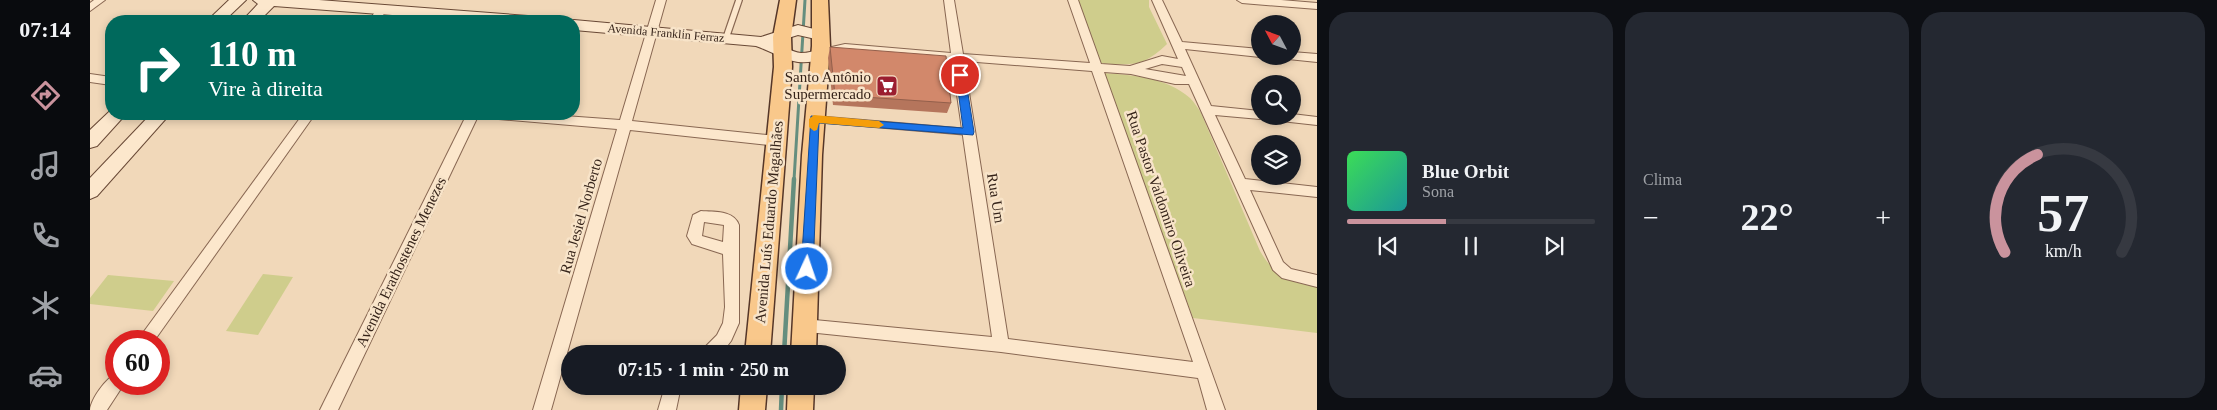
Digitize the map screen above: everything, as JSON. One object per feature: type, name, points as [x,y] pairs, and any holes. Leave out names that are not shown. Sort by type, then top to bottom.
[{"type":"main road","name":"Avenida Luís Eduardo Magalhães","points":[[758,345],[786,43],[788,0]]},
{"type":"main road","points":[[803,345],[816,45],[820,0]]},
{"type":"main road","points":[[752,410],[753,395]]},
{"type":"main road","points":[[800,410],[801,395]]},
{"type":"street","points":[[90,8],[100,0]]},
{"type":"street","points":[[222,15],[238,0]]},
{"type":"street","points":[[255,15],[268,0],[378,15]]},
{"type":"street","points":[[651,32],[660,0]]},
{"type":"street","points":[[948,0],[958,56]]},
{"type":"street","name":"Rua Pastor Valdomiro Oliveira","points":[[1073,0],[1204,371],[1216,410]]},
{"type":"street","points":[[1157,0],[1278,266],[1287,274],[1317,281]]},
{"type":"street","points":[[1242,0],[1317,6]]},
{"type":"street","name":"Avenida Franklin Ferraz","points":[[580,26],[758,41],[771,45],[786,43]]},
{"type":"street","points":[[786,43],[802,30],[816,45],[845,48]]},
{"type":"street","name":"Rua Jesiel Norberto","points":[[542,410],[651,32]]},
{"type":"street","points":[[786,43],[1130,70],[1180,81],[1193,80]]},
{"type":"street","points":[[1130,70],[1162,60],[1179,46],[1251,52]]},
{"type":"street","name":"Rua Um","points":[[958,56],[1001,345]]},
{"type":"street","points":[[1301,57],[1317,58]]},
{"type":"street","points":[[1162,60],[1186,64]]},
{"type":"street","points":[[90,78],[105,80]]},
{"type":"street","points":[[1162,78],[1184,88],[1205,106],[1251,114]]},
{"type":"street","points":[[1301,119],[1317,121]]},
{"type":"street","points":[[90,141],[111,120]]},
{"type":"street","points":[[90,191],[155,120]]},
{"type":"street","points":[[153,330],[305,120]]},
{"type":"street","name":"Avenida Erathostenes Menezes","points":[[329,410],[470,120]]},
{"type":"street","points":[[562,120],[777,141]]},
{"type":"street","points":[[1241,184],[1317,192]]},
{"type":"street","points":[[719,345],[727,334],[731,320],[730,250]]},
{"type":"street","points":[[804,326],[1001,345],[1204,371]]},
{"type":"street","points":[[97,410],[107,395]]},
{"type":"street","points":[[667,410],[671,395]]},
{"type":"lane","points":[[726,38],[739,0]]},
{"type":"lane","points":[[814,119],[969,132]]},
{"type":"shaded area","points":[[1075,0],[1149,0],[1149,7],[1167,44],[1150,57],[1136,63],[1099,63]]},
{"type":"shaded area","points":[[1102,73],[1137,76],[1160,81],[1181,91],[1193,101],[1201,113],[1265,259],[1277,272],[1291,280],[1317,287],[1317,333],[1193,318]]},
{"type":"shaded area","points":[[263,274],[293,277],[258,335],[226,331]]},
{"type":"shaded area","points":[[108,275],[174,281],[153,311],[90,304],[90,298]]},
{"type":"building","name":"Santo Antônio Supermercado","points":[[830,47],[946,56],[951,103],[835,95]]},
{"type":"waterway","points":[[794,180],[805,0]]},
{"type":"waterway","points":[[785,345],[794,179]]},
{"type":"waterway","points":[[781,410],[782,395]]},
{"type":"slow traffic","points":[[814,127],[814,119],[879,125]]},
{"type":"place","name":"Santo Antônio Supermercado","points":[[887,86]]},
{"type":"route","points":[[807,269],[814,119],[969,132],[960,75]]}]
